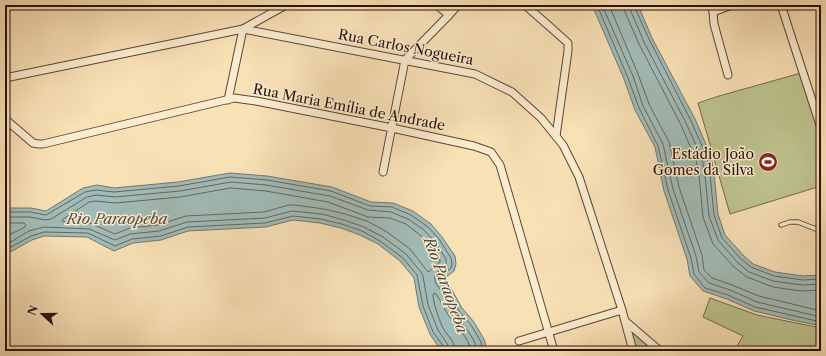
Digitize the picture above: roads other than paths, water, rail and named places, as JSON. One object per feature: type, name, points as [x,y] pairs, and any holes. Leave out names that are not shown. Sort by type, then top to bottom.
[{"type":"street","points":[[228,100],[243,29],[286,5]]},
{"type":"street","points":[[438,5],[449,15]]},
{"type":"street","points":[[383,172],[405,60],[458,5]]},
{"type":"street","points":[[525,5],[568,43],[556,136]]},
{"type":"street","points":[[728,75],[714,24],[714,8],[732,5]]},
{"type":"street","points":[[781,5],[821,128]]},
{"type":"street","name":"Rua Carlos Nogueira","points":[[5,78],[243,29],[475,74],[512,92],[541,118],[563,145],[580,177],[622,310],[633,351]]},
{"type":"street","name":"Rua Maria Emília de Andrade","points":[[5,119],[33,143],[43,144],[234,98],[392,128],[474,146],[491,152],[500,165],[554,351]]},
{"type":"street","points":[[814,106],[821,104]]},
{"type":"street","points":[[519,341],[622,310]]},
{"type":"street","points":[[625,321],[660,351]]},
{"type":"lane","points":[[781,225],[790,222],[798,222],[821,231]]},
{"type":"water","points":[[592,5],[638,5],[652,38],[695,119],[711,156],[718,214],[725,235],[753,264],[775,272],[803,276],[821,275],[821,326],[754,311],[727,299],[703,291],[690,276],[687,259],[664,191],[655,147],[635,110],[624,79]]},
{"type":"water","name":"Rio Paraopeba","points":[[230,173],[267,176],[332,187],[371,202],[393,203],[413,211],[431,224],[455,256],[456,264],[454,271],[444,279],[462,308],[474,322],[485,341],[486,351],[441,351],[430,334],[419,307],[414,278],[400,261],[378,244],[360,235],[341,228],[320,223],[293,220],[266,227],[188,231],[161,240],[133,243],[114,251],[87,237],[44,236],[5,253],[5,208],[31,208],[46,211],[83,188],[97,185],[114,188],[178,182]]},
{"type":"place","name":"Estádio João Gomes da Silva","points":[[768,162]]}]
